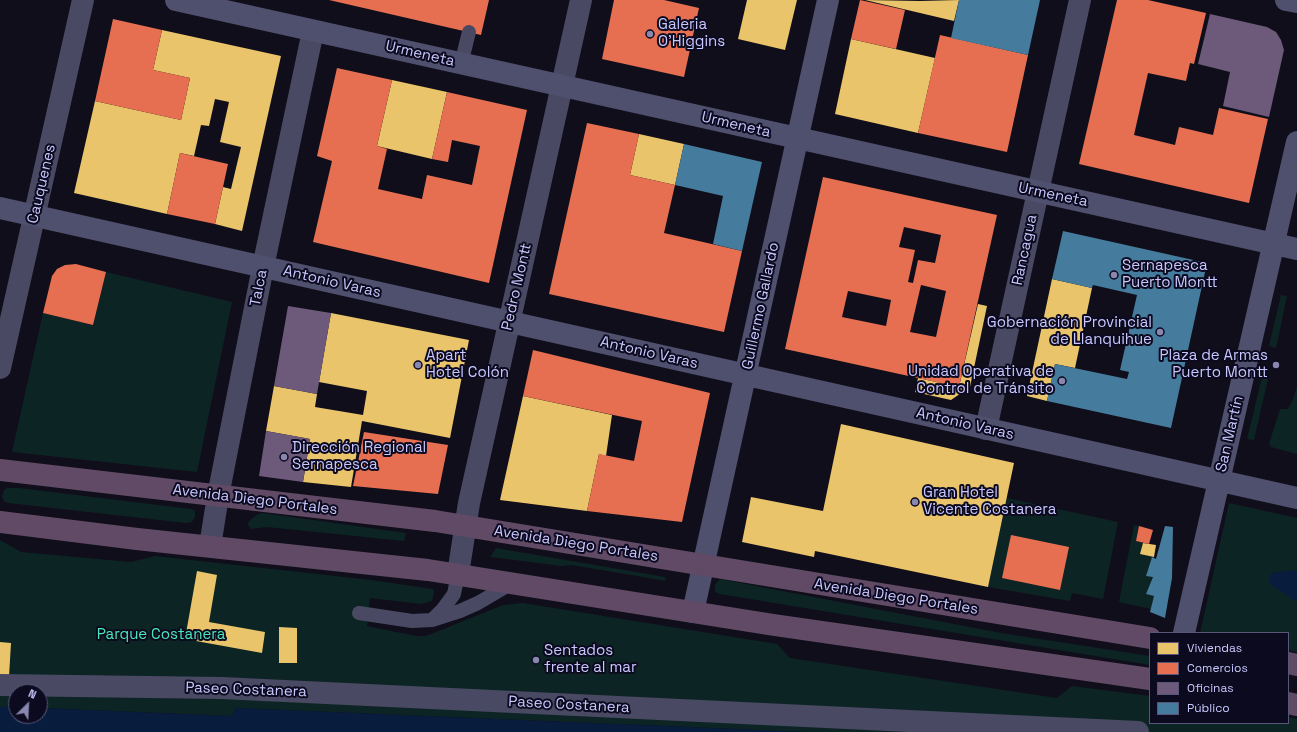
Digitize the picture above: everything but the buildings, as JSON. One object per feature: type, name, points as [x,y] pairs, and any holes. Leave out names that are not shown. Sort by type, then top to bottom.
[{"type":"highway","name":"Avenida Diego Portales","points":[[0,470],[435,521],[1149,638]]},
{"type":"highway","points":[[0,522],[458,574],[788,627],[1149,679]]},
{"type":"street","name":"Cauquenes","points":[[0,368],[83,0]]},
{"type":"street","name":"Urmeneta","points":[[176,0],[1297,249]]},
{"type":"street","name":"Pedro Montt","points":[[458,574],[469,503],[581,0]]},
{"type":"street","name":"Guillermo Gallardo","points":[[693,612],[828,0]]},
{"type":"street","name":"Rancagua","points":[[986,429],[1080,0]]},
{"type":"street","points":[[1286,0],[1297,2]]},
{"type":"street","name":"Talca","points":[[210,546],[218,496],[313,30]]},
{"type":"street","name":"San Martín","points":[[1184,632],[1297,142]]},
{"type":"street","name":"Antonio Varas","points":[[0,208],[1297,498]]},
{"type":"street","name":"Paseo Costanera","points":[[0,685],[222,688],[1138,732]]},
{"type":"lane","points":[[461,64],[469,32]]},
{"type":"lane","points":[[432,620],[443,609],[454,594],[458,574]]},
{"type":"lane","points":[[359,612],[412,621],[432,620],[460,611],[478,603],[512,583]]},
{"type":"green space","points":[[106,272],[232,302],[197,472],[12,452],[43,313],[93,325]]},
{"type":"green space","points":[[1281,295],[1287,296],[1276,348],[1269,346]]},
{"type":"green space","points":[[1262,377],[1268,379],[1254,440],[1247,439]]},
{"type":"green space","points":[[1297,386],[1297,454],[1271,447],[1269,444],[1280,409],[1288,409],[1294,397]]},
{"type":"green space","points":[[7,488],[19,488],[191,509],[195,511],[195,517],[192,522],[186,523],[8,503],[4,501],[2,497],[4,490]]},
{"type":"green space","points":[[1007,498],[1118,522],[1103,599],[1072,593],[1070,601],[988,587]]},
{"type":"green space","points":[[1229,503],[1297,518],[1297,652],[1289,650],[1289,632],[1200,632]]},
{"type":"green space","points":[[263,513],[406,533],[404,541],[267,527],[251,529],[248,522],[258,514]]},
{"type":"green space","points":[[1134,525],[1139,526],[1136,541],[1143,543],[1141,553],[1152,557],[1146,575],[1153,577],[1146,594],[1154,596],[1151,609],[1119,602]]},
{"type":"green space","name":"Parque Costanera","points":[[0,540],[21,552],[131,562],[155,556],[371,580],[433,589],[434,593],[432,601],[421,604],[370,598],[367,626],[416,636],[426,636],[503,605],[523,603],[777,644],[790,658],[1057,698],[1072,686],[1149,696],[1149,724],[1289,724],[1289,717],[1297,719],[1297,732],[806,732],[236,708],[232,716],[48,708],[48,684],[8,684],[8,707],[0,707]]},
{"type":"green space","points":[[496,548],[665,577],[666,581],[572,565],[562,566],[490,557]]},
{"type":"green space","points":[[720,579],[1001,633],[1149,656],[1149,665],[720,594],[715,592],[715,585]]},
{"type":"water","points":[[1297,570],[1297,601],[1295,601],[1269,583],[1271,573]]},
{"type":"water","points":[[0,707],[8,707],[8,724],[48,724],[48,708],[232,716],[236,708],[806,732],[0,732]]},
{"type":"place","name":"Galeria O'Higgins","points":[[650,34]]},
{"type":"place","name":"Sernapesca Puerto Montt","points":[[1114,275]]},
{"type":"place","name":"Gobernación Provincial de Llanquihue","points":[[1160,332]]},
{"type":"place","name":"Apart Hotel Colón","points":[[418,365]]},
{"type":"place","name":"Plaza de Armas Puerto Montt","points":[[1276,365]]},
{"type":"place","name":"Unidad Operativa de Control de Tránsito","points":[[1062,381]]},
{"type":"place","name":"Dirección Regional Sernapesca","points":[[284,457]]},
{"type":"place","name":"Gran Hotel Vicente Costanera","points":[[915,502]]},
{"type":"place","name":"Sentados frente al mar","points":[[536,660]]}]
